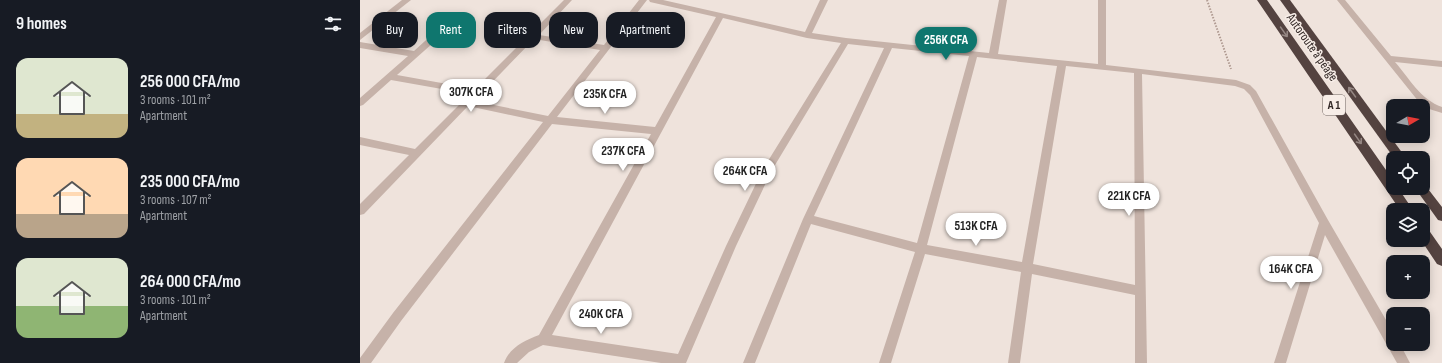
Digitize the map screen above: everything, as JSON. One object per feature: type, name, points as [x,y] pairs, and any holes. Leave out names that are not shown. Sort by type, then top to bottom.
[{"type":"highway","name":"Autoroute à péage","points":[[1262,0],[1402,203]]},
{"type":"highway","name":"A 1","points":[[1285,0],[1395,151]]},
{"type":"highway","points":[[1427,195],[1442,216]]},
{"type":"highway","points":[[1430,243],[1442,260]]},
{"type":"street","points":[[360,37],[407,0]]},
{"type":"street","points":[[541,27],[568,0]]},
{"type":"street","points":[[364,363],[397,317],[642,0]]},
{"type":"street","points":[[653,0],[807,35],[846,41],[1138,71],[1236,83],[1247,87],[1253,93],[1324,223],[1404,363]]},
{"type":"street","points":[[807,35],[824,0]]},
{"type":"street","points":[[993,56],[1003,0]]},
{"type":"street","points":[[1102,0],[1102,67]]},
{"type":"street","points":[[1341,0],[1422,100],[1429,106],[1442,110]]},
{"type":"street","points":[[543,338],[721,15]]},
{"type":"street","points":[[541,37],[605,48]]},
{"type":"street","points":[[510,363],[514,356],[524,346],[543,338],[680,362],[731,246],[768,169],[846,41]]},
{"type":"street","points":[[360,103],[426,44]]},
{"type":"street","points":[[360,45],[415,54]]},
{"type":"street","points":[[749,363],[808,219],[889,45]]},
{"type":"street","points":[[360,212],[520,48]]},
{"type":"street","points":[[885,363],[921,249],[974,54]]},
{"type":"street","points":[[1388,58],[1442,64]]},
{"type":"street","points":[[1014,363],[1027,268],[1062,63]]},
{"type":"street","points":[[1138,71],[1141,363]]},
{"type":"street","points":[[390,77],[477,92]]},
{"type":"street","points":[[467,102],[550,120],[658,131]]},
{"type":"street","points":[[360,141],[418,153]]},
{"type":"street","points":[[808,219],[921,249],[1027,268],[1141,291]]},
{"type":"street","points":[[1280,363],[1324,223]]},
{"type":"path","points":[[1207,0],[1236,83]]}]
